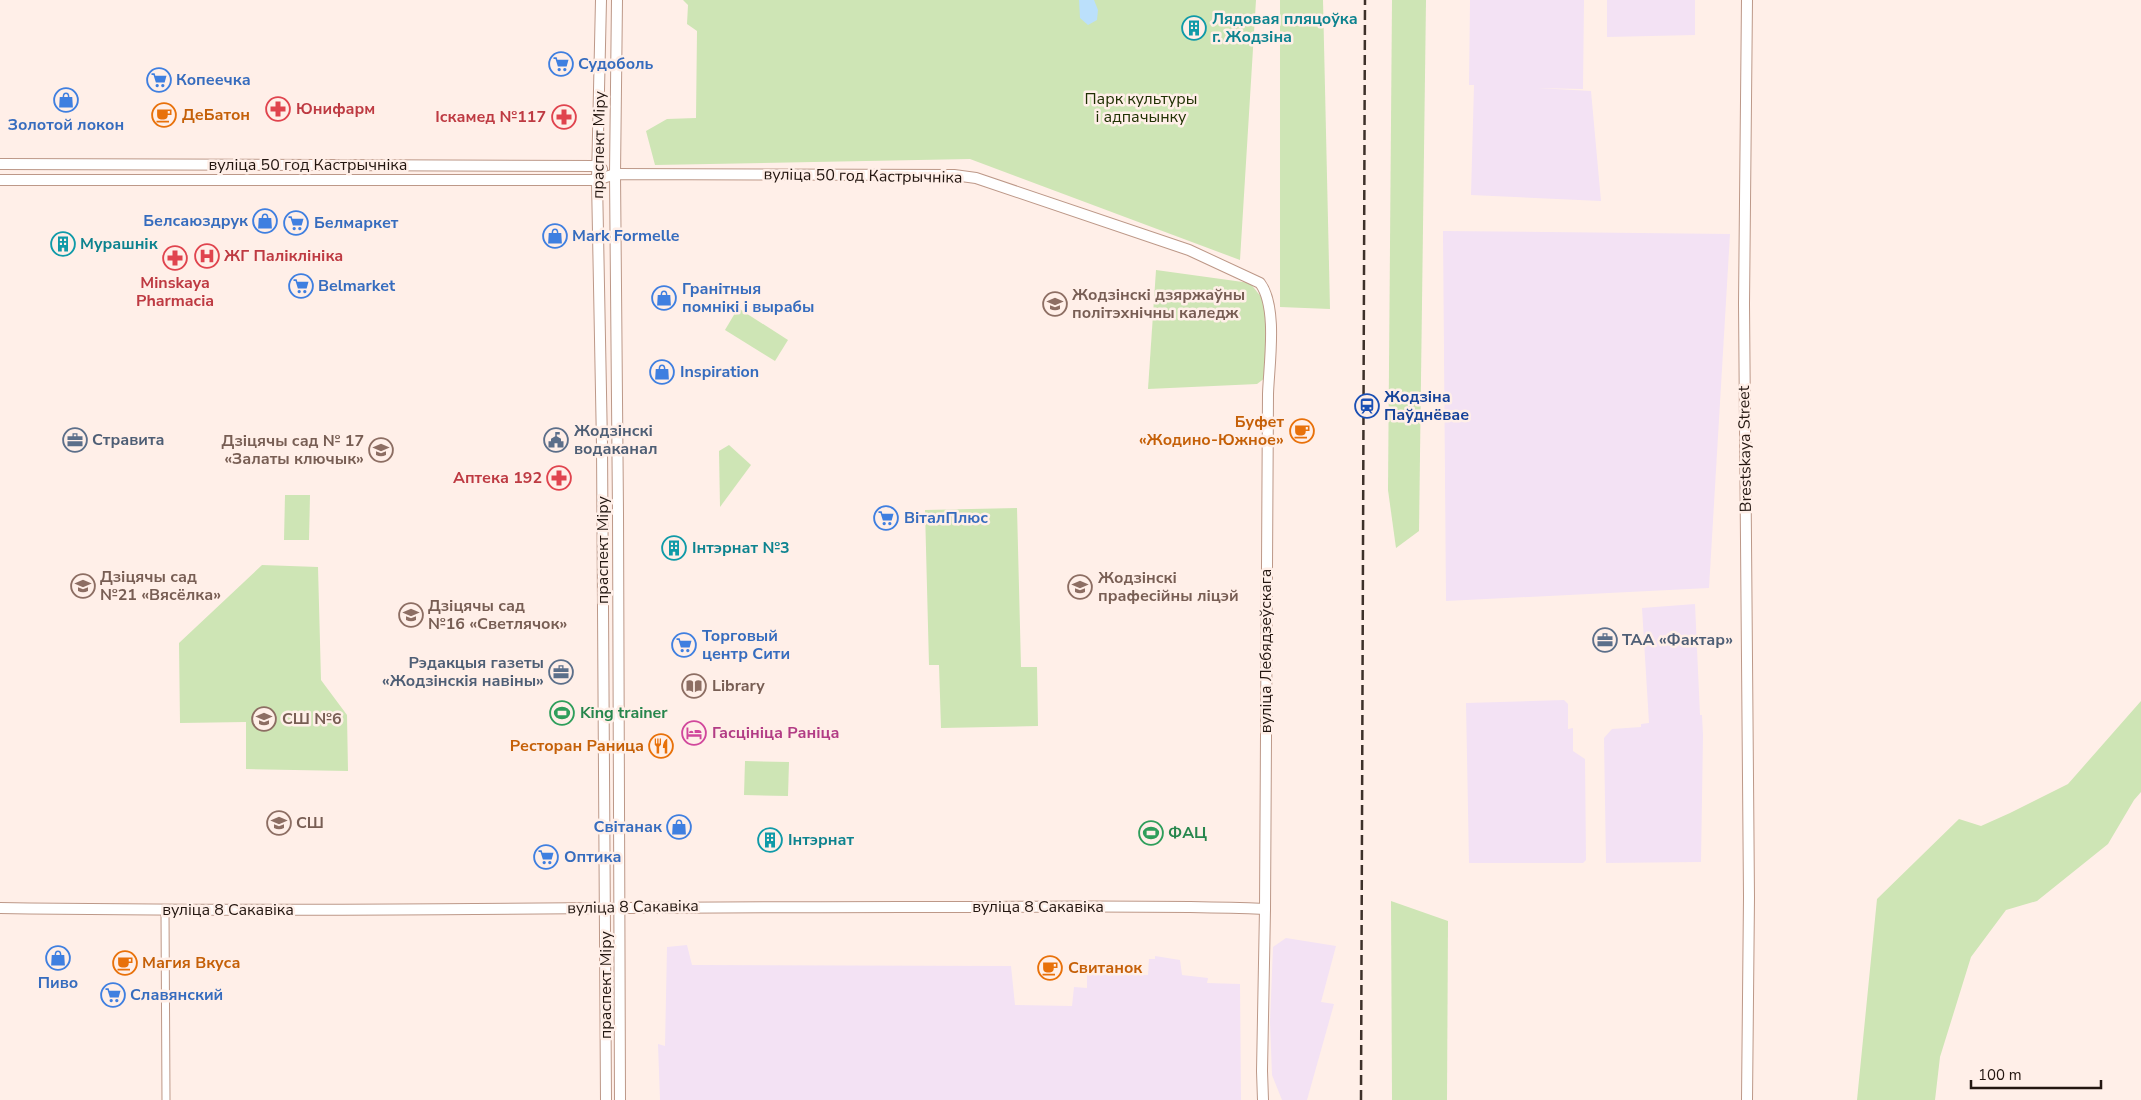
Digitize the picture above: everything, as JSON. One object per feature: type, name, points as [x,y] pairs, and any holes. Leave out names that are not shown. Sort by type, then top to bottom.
[{"type":"main road","name":"праспект Міру","points":[[601,0],[597,166],[602,467],[606,1100]]},
{"type":"main road","name":"праспект Міру","points":[[617,0],[615,174],[620,1100]]},
{"type":"main road","name":"Brestskaya Street","points":[[1747,0],[1744,304],[1749,897],[1747,1100]]},
{"type":"main road","name":"вуліца 50 год Кастрычніка","points":[[0,164],[597,166],[615,174]]},
{"type":"main road","name":"вуліца 50 год Кастрычніка","points":[[0,180],[101,178],[598,180],[615,174],[954,175],[976,178],[1189,250]]},
{"type":"main road","name":"вуліца Лебядзеўскага","points":[[1189,250],[1260,283],[1266,291],[1269,300],[1265,909],[1262,1071],[1264,1100]]},
{"type":"main road","points":[[602,467],[616,467]]},
{"type":"main road","points":[[604,688],[618,688]]},
{"type":"main road","name":"вуліца 8 Сакавіка","points":[[0,908],[165,910],[1087,906],[1265,909]]},
{"type":"street","points":[[165,910],[166,1100]]},
{"type":"shaded area","points":[[1470,0],[1584,0],[1583,89],[1537,88],[1591,91],[1601,201],[1471,195],[1474,85],[1469,85]]},
{"type":"shaded area","points":[[1607,0],[1695,0],[1695,35],[1607,37]]},
{"type":"shaded area","points":[[1443,231],[1730,234],[1709,588],[1446,601]]},
{"type":"shaded area","points":[[1695,604],[1700,715],[1702,715],[1703,735],[1701,862],[1606,863],[1604,738],[1612,729],[1641,727],[1641,724],[1649,723],[1642,608]]},
{"type":"shaded area","points":[[1564,700],[1568,704],[1568,729],[1573,728],[1573,751],[1585,759],[1586,860],[1583,863],[1469,863],[1466,703]]},
{"type":"shaded area","points":[[1286,938],[1336,946],[1321,1002],[1334,1004],[1307,1100],[1282,1100],[1272,1075],[1270,1022],[1273,947]]},
{"type":"shaded area","points":[[687,945],[692,965],[1011,966],[1015,1005],[1072,1006],[1074,987],[1087,988],[1087,975],[1148,975],[1149,959],[1155,959],[1155,956],[1180,960],[1182,975],[1208,978],[1207,983],[1240,984],[1241,1100],[660,1100],[658,1044],[665,1046],[667,947]]},
{"type":"green space","name":"Парк культуры і адпачынку","points":[[683,0],[1256,0],[1240,260],[970,159],[655,165],[646,131],[667,119],[696,118],[697,31],[687,24],[688,5]]},
{"type":"green space","points":[[1280,0],[1323,0],[1330,309],[1280,307]]},
{"type":"green space","points":[[1392,0],[1426,0],[1419,531],[1396,548],[1388,490]]},
{"type":"green space","points":[[1156,270],[1250,283],[1266,303],[1265,378],[1257,384],[1148,389]]},
{"type":"green space","points":[[738,308],[788,340],[775,361],[725,330]]},
{"type":"green space","points":[[729,445],[751,465],[720,507],[719,451]]},
{"type":"green space","points":[[285,495],[310,495],[309,540],[284,540]]},
{"type":"green space","points":[[1017,508],[1021,667],[1037,667],[1038,726],[941,728],[939,665],[929,665],[925,510]]},
{"type":"green space","points":[[262,565],[318,567],[321,680],[347,715],[348,771],[246,769],[246,722],[180,723],[179,643]]},
{"type":"green space","points":[[2141,701],[2141,792],[2134,800],[2108,844],[2037,901],[2006,910],[1971,957],[1940,1057],[1935,1100],[1857,1100],[1877,899],[1959,819],[1981,826],[2068,784]]},
{"type":"green space","points":[[745,761],[789,762],[788,796],[744,795]]},
{"type":"green space","points":[[1391,901],[1448,921],[1447,1100],[1392,1100]]},
{"type":"water","points":[[1079,0],[1094,0],[1098,10],[1097,20],[1088,25],[1080,18]]},
{"type":"railway","points":[[1361,1100],[1365,0]]},
{"type":"place","name":"Лядовая пляцоўка г. Жодзіна","points":[[1194,28]]},
{"type":"place","name":"Судоболь","points":[[561,64]]},
{"type":"place","name":"Копеечка","points":[[159,80]]},
{"type":"place","name":"Золотой локон","points":[[66,100]]},
{"type":"place","name":"Юнифарм","points":[[278,109]]},
{"type":"place","name":"ДеБатон","points":[[164,115]]},
{"type":"place","name":"Іскамед №117","points":[[564,117]]},
{"type":"place","name":"Белсаюздрук","points":[[265,221]]},
{"type":"place","name":"Белмаркет","points":[[296,223]]},
{"type":"place","name":"Mark Formelle","points":[[555,236]]},
{"type":"place","name":"Мурашнік","points":[[63,244]]},
{"type":"place","name":"ЖГ Паліклініка","points":[[207,256]]},
{"type":"place","name":"Minskaya Pharmacia","points":[[175,258]]},
{"type":"place","name":"Belmarket","points":[[301,286]]},
{"type":"place","name":"Гранітныя помнікі і вырабы","points":[[664,298]]},
{"type":"place","name":"Жодзінскі дзяржаўны політэхнічны каледж","points":[[1055,304]]},
{"type":"place","name":"Inspiration","points":[[662,372]]},
{"type":"place","name":"Жодзіна Паўднёвае","points":[[1367,406]]},
{"type":"place","name":"Буфет «Жодино-Южное»","points":[[1302,431]]},
{"type":"place","name":"Стравита","points":[[75,440]]},
{"type":"place","name":"Жодзінскі водаканал","points":[[556,440]]},
{"type":"place","name":"Дзіцячы сад № 17 «Залаты ключык»","points":[[381,450]]},
{"type":"place","name":"Аптека 192","points":[[559,478]]},
{"type":"place","name":"ВіталПлюс","points":[[886,518]]},
{"type":"place","name":"Інтэрнат №3","points":[[674,548]]},
{"type":"place","name":"Дзіцячы сад №21 «Вясёлка»","points":[[83,586]]},
{"type":"place","name":"Жодзінскі прафесійны ліцэй","points":[[1080,587]]},
{"type":"place","name":"Дзіцячы сад №16 «Светлячок»","points":[[411,615]]},
{"type":"place","name":"ТАА «Фактар»","points":[[1605,640]]},
{"type":"place","name":"Торговый центр Сити","points":[[684,645]]},
{"type":"place","name":"Рэдакцыя газеты «Жодзінскія навіны»","points":[[561,672]]},
{"type":"place","name":"Library","points":[[694,686]]},
{"type":"place","name":"King trainer","points":[[562,713]]},
{"type":"place","name":"СШ №6","points":[[264,719]]},
{"type":"place","name":"Гасцініца Раніца","points":[[694,733]]},
{"type":"place","name":"Ресторан Раница","points":[[661,746]]},
{"type":"place","name":"СШ","points":[[279,823]]},
{"type":"place","name":"Світанак","points":[[679,827]]},
{"type":"place","name":"ФАЦ","points":[[1151,833]]},
{"type":"place","name":"Інтэрнат","points":[[770,840]]},
{"type":"place","name":"Оптика","points":[[546,857]]},
{"type":"place","name":"Пиво","points":[[58,958]]},
{"type":"place","name":"Магия Вкуса","points":[[125,963]]},
{"type":"place","name":"Свитанок","points":[[1050,968]]},
{"type":"place","name":"Славянский","points":[[113,995]]}]
